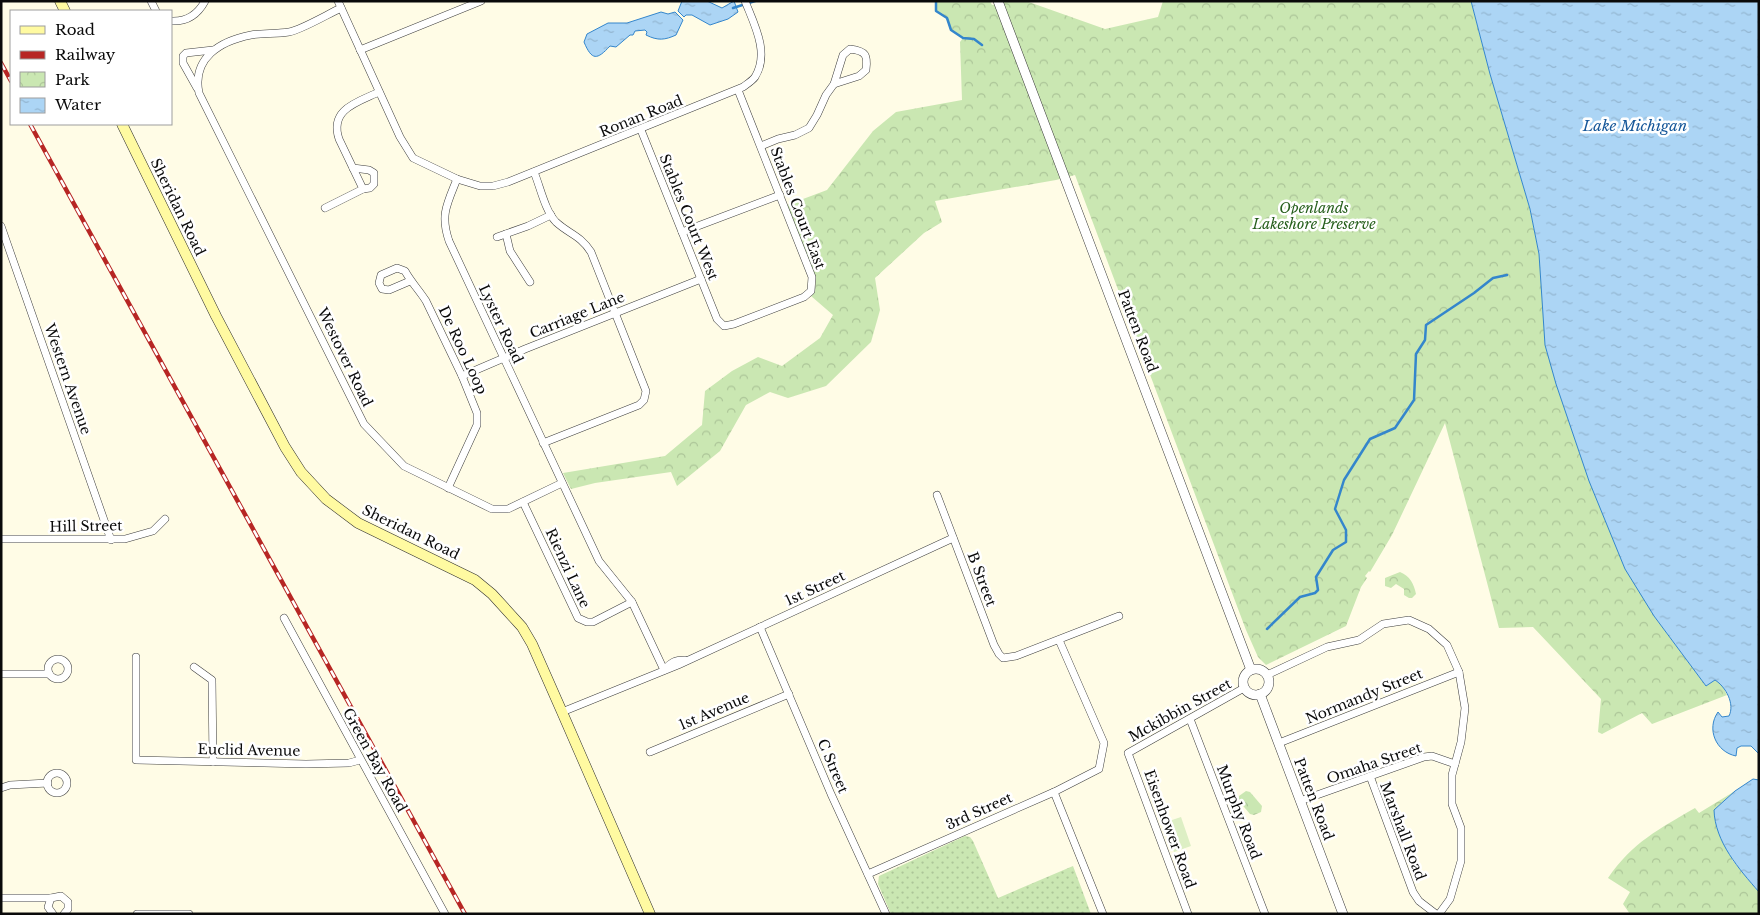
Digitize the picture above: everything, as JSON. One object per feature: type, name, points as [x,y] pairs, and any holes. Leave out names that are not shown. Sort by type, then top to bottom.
[{"type":"main road","name":"Sheridan Road","points":[[122,125],[220,324],[285,447],[301,472],[326,499],[358,523],[466,574],[492,594],[522,627],[532,644],[650,914]]},
{"type":"street","points":[[172,21],[177,22],[193,16],[200,10],[205,1]]},
{"type":"street","points":[[360,50],[481,1]]},
{"type":"street","name":"Ronan Road","points":[[457,179],[480,186],[493,186],[508,182],[738,90],[754,78],[760,66],[761,46],[754,23],[744,1]]},
{"type":"street","name":"Patten Road","points":[[998,1],[1251,670]]},
{"type":"street","points":[[340,5],[400,137],[413,158],[457,179]]},
{"type":"street","name":"Westover Road","points":[[200,93],[198,74],[206,56],[214,50],[229,41],[243,37],[290,32],[340,5]]},
{"type":"street","points":[[761,146],[809,128],[826,95],[834,84],[843,55],[850,49],[859,50],[865,55],[867,58],[866,70],[859,76],[834,84]]},
{"type":"street","name":"Westover Road","points":[[214,50],[186,53],[183,56],[184,62],[364,424],[404,466],[492,509],[508,509],[562,483]]},
{"type":"street","name":"Stables Court East","points":[[714,313],[716,319],[724,326],[734,324],[804,297],[811,291],[813,285],[812,277],[738,90]]},
{"type":"street","points":[[363,189],[337,132],[337,122],[346,108],[379,92]]},
{"type":"street","name":"Stables Court West","points":[[641,130],[714,313]]},
{"type":"street","points":[[325,208],[363,189],[370,188],[374,184],[374,174],[369,170],[353,168]]},
{"type":"street","points":[[534,172],[555,221],[580,238],[591,252],[642,381],[646,396],[638,405],[543,443]]},
{"type":"street","name":"Lyster Road","points":[[457,179],[444,213],[445,231],[599,561],[632,602],[664,670]]},
{"type":"street","points":[[682,232],[780,195]]},
{"type":"street","points":[[498,236],[528,226],[551,215]]},
{"type":"street","name":"Western Avenue","points":[[1,226],[111,540]]},
{"type":"street","points":[[506,234],[510,251],[530,282]]},
{"type":"street","name":"Carriage Lane","points":[[462,376],[701,279]]},
{"type":"street","name":"De Roo Loop","points":[[410,281],[426,301],[476,406],[477,425],[448,488]]},
{"type":"street","name":"B Street","points":[[938,495],[999,654],[1004,658],[1016,656],[1059,640]]},
{"type":"street","name":"Rienzi Lane","points":[[523,502],[578,618],[593,622],[632,602]]},
{"type":"street","name":"Hill Street","points":[[1,539],[125,539],[153,531],[165,519]]},
{"type":"street","name":"1st Street","points":[[562,712],[688,660],[953,538]]},
{"type":"street","points":[[1059,640],[1119,616]]},
{"type":"street","name":"Green Bay Road","points":[[284,618],[444,914]]},
{"type":"street","points":[[1267,675],[1327,647],[1360,640],[1383,624],[1409,620],[1429,629],[1447,645],[1459,672],[1465,708],[1461,742],[1452,775],[1452,804],[1461,828],[1461,861],[1450,899],[1438,914]]},
{"type":"street","name":"C Street","points":[[760,627],[831,794],[886,914]]},
{"type":"street","name":"3rd Street","points":[[868,874],[1054,792],[1099,769],[1104,742],[1059,640]]},
{"type":"street","name":"Euclid Avenue","points":[[136,657],[136,760],[349,764],[360,760]]},
{"type":"street","points":[[194,667],[212,680],[213,762]]},
{"type":"street","points":[[1260,669],[1267,675],[1268,688],[1260,694],[1250,694],[1244,688],[1244,676],[1251,670],[1260,669]]},
{"type":"street","name":"Normandy Street","points":[[1279,743],[1459,672]]},
{"type":"street","points":[[1,674],[49,674]]},
{"type":"street","name":"Mckibbin Street","points":[[1128,753],[1244,688]]},
{"type":"street","name":"1st Avenue","points":[[650,752],[789,694]]},
{"type":"street","name":"Patten Road","points":[[1260,694],[1342,914]]},
{"type":"street","name":"Murphy Road","points":[[1190,719],[1265,914]]},
{"type":"street","name":"Eisenhower Road","points":[[1128,753],[1188,914]]},
{"type":"street","name":"Omaha Street","points":[[1300,801],[1424,757],[1432,756],[1455,764]]},
{"type":"street","name":"Marshall Road","points":[[1370,776],[1413,892],[1419,901],[1438,914]]},
{"type":"street","points":[[1,788],[10,785],[48,783]]},
{"type":"street","points":[[1054,792],[1103,914]]},
{"type":"street","points":[[1,898],[51,898],[61,896],[66,899],[68,906],[64,914]]},
{"type":"street","points":[[51,898],[48,907],[52,914]]},
{"type":"street","points":[[137,913],[189,914]]},
{"type":"green space","name":"Openlands Lakeshore Preserve","points":[[936,1],[990,1],[992,5],[1005,1],[1026,1],[1105,29],[1158,17],[1163,1],[1471,1],[1490,74],[1530,209],[1539,254],[1654,616],[1706,686],[1715,680],[1722,685],[1727,695],[1652,724],[1642,713],[1602,734],[1598,732],[1601,699],[1533,627],[1499,628],[1445,423],[1392,535],[1370,572],[1365,576],[1367,578],[1361,587],[1346,626],[1266,665],[1258,657],[1246,630],[1075,175],[935,201],[942,222],[924,233],[875,278],[880,310],[871,342],[826,386],[788,398],[770,392],[746,405],[720,451],[677,486],[671,472],[595,483],[571,489],[563,473],[665,456],[702,425],[705,391],[732,371],[758,357],[782,366],[820,338],[833,315],[811,296],[815,291],[816,278],[787,205],[827,190],[873,131],[896,112],[962,100],[960,42],[963,38],[951,30],[947,18],[936,11]]},
{"type":"green space","points":[[1400,572],[1409,578],[1413,584],[1416,594],[1412,598],[1404,595],[1404,589],[1396,584],[1391,588],[1385,586],[1385,578]]},
{"type":"green space","points":[[1246,791],[1250,792],[1262,806],[1261,812],[1254,815],[1250,814],[1239,801],[1239,796]]},
{"type":"green space","points":[[1735,791],[1714,810],[1733,861],[1759,892],[1759,914],[1630,914],[1623,904],[1630,892],[1608,878],[1617,866],[1647,837],[1658,830],[1695,808],[1699,813]]},
{"type":"green space","points":[[1181,817],[1191,846],[1174,852],[1163,823]]},
{"type":"green space","points":[[965,836],[970,837],[973,841],[998,898],[1073,866],[1091,914],[891,914],[878,884],[879,876]]},
{"type":"water","points":[[682,1],[707,1],[722,8],[734,1],[738,12],[728,19],[710,25],[692,15],[684,17],[678,11]]},
{"type":"water","name":"Lake Michigan","points":[[1471,1],[1759,1],[1759,754],[1751,746],[1741,746],[1737,748],[1736,756],[1729,754],[1718,745],[1713,732],[1715,719],[1718,712],[1722,717],[1729,716],[1731,711],[1726,691],[1715,680],[1706,686],[1654,616],[1625,569],[1589,481],[1556,384],[1545,345],[1539,254],[1530,209],[1490,74]]},
{"type":"water","points":[[661,12],[668,14],[675,12],[683,20],[676,35],[665,39],[658,39],[646,35],[647,32],[645,30],[635,31],[633,35],[630,35],[616,47],[610,46],[598,56],[590,53],[584,42],[587,34],[608,23],[627,23]]},
{"type":"water","points":[[1753,779],[1759,780],[1759,892],[1736,864],[1723,844],[1715,822],[1714,810],[1735,791]]},
{"type":"waterway","points":[[733,8],[755,1]]},
{"type":"waterway","points":[[936,1],[936,11],[947,18],[951,30],[963,38],[974,39],[982,45]]},
{"type":"waterway","points":[[1267,629],[1300,597],[1315,593],[1318,590],[1316,577],[1333,550],[1346,542],[1346,530],[1335,509],[1344,480],[1370,439],[1395,428],[1414,400],[1416,354],[1425,340],[1426,325],[1493,278],[1507,275]]},
{"type":"railway","points":[[1,63],[10,79]]},
{"type":"railway","points":[[31,125],[465,914]]}]
